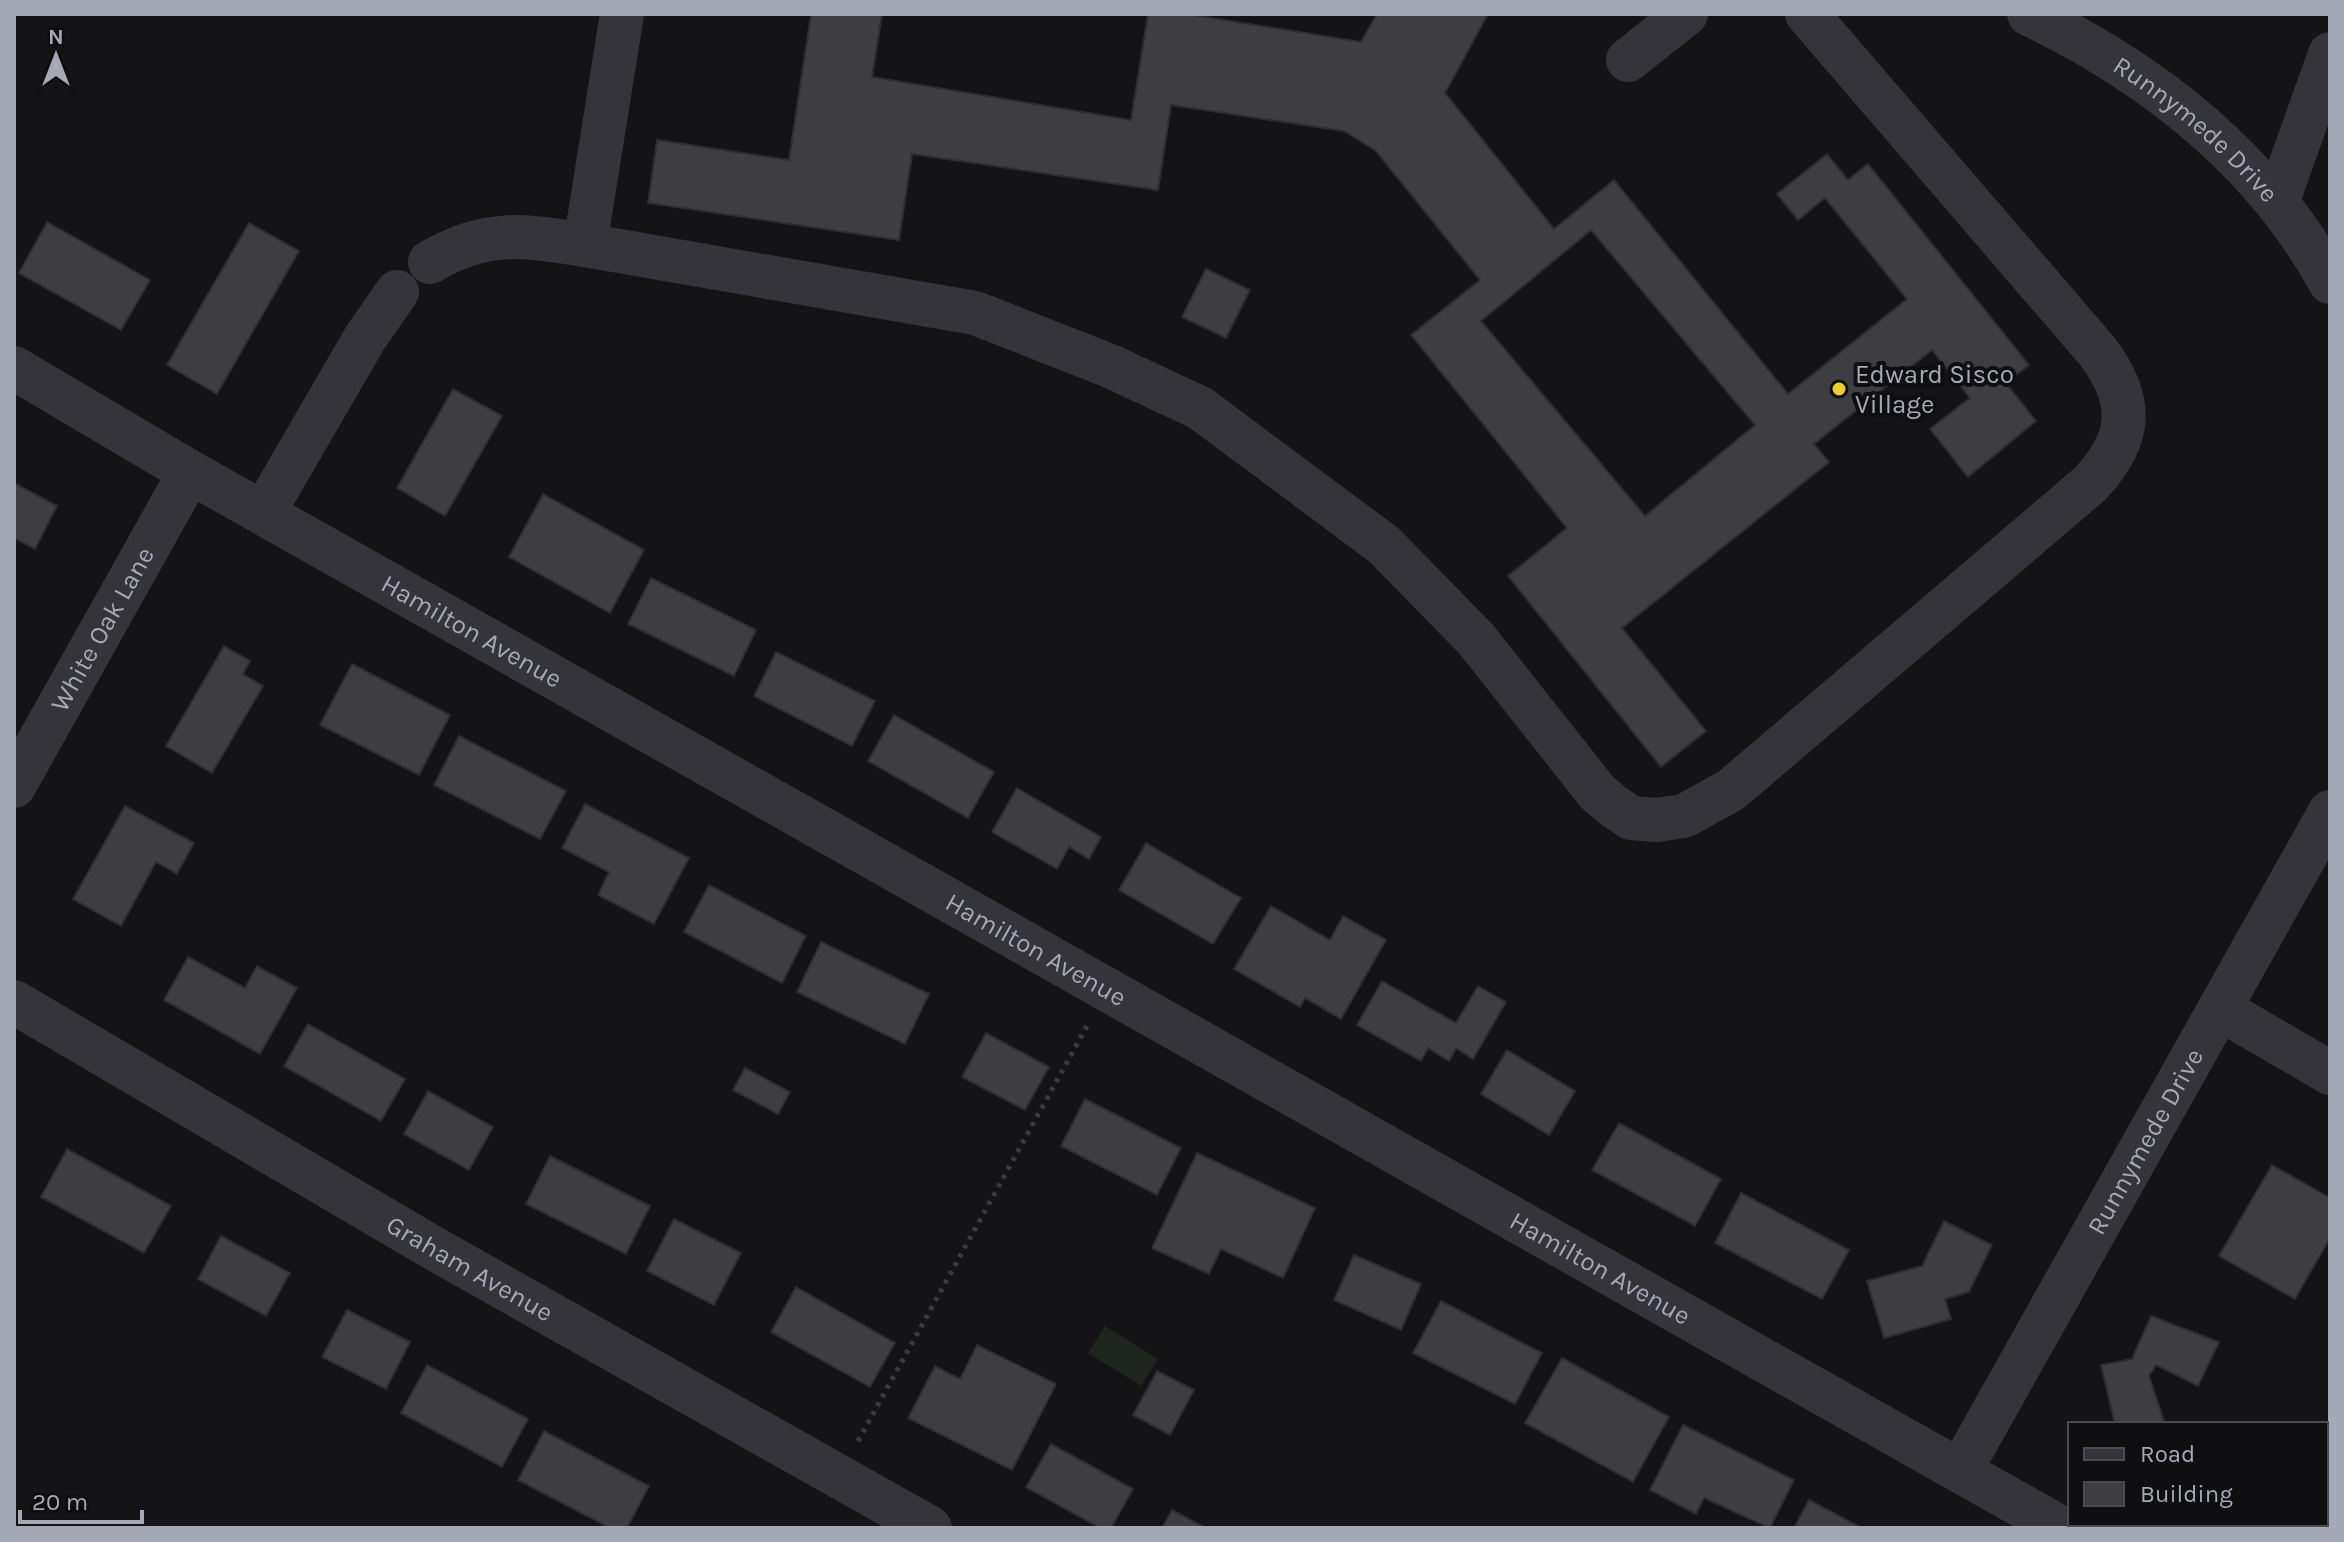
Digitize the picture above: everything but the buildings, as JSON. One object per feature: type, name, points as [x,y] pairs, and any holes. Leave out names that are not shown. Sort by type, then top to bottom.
[{"type":"street","points":[[585,245],[622,14]]},
{"type":"street","points":[[1628,60],[1686,14]]},
{"type":"street","points":[[430,262],[461,244],[492,237],[527,235],[975,313],[1110,366],[1200,408],[1384,545],[1476,639],[1604,799],[1631,818],[1657,820],[1684,816],[1731,790],[2090,484],[2107,466],[2121,441],[2122,396],[2113,371],[1807,14]]},
{"type":"street","name":"Runnymede Drive","points":[[2029,14],[2090,44],[2157,87],[2220,141],[2277,203],[2330,282]]},
{"type":"street","points":[[2277,203],[2330,54]]},
{"type":"street","points":[[264,512],[365,338],[397,292]]},
{"type":"street","name":"Hamilton Avenue","points":[[14,368],[190,472],[2061,1528]]},
{"type":"street","name":"White Oak Lane","points":[[14,786],[190,472]]},
{"type":"street","name":"Runnymede Drive","points":[[1960,1471],[2330,812]]},
{"type":"street","name":"Graham Avenue","points":[[14,1002],[449,1257],[930,1528]]},
{"type":"street","points":[[2220,1009],[2330,1073]]},
{"type":"path","points":[[839,1477],[1107,990]]},
{"type":"shaded area","points":[[1105,1326],[1158,1359],[1141,1386],[1088,1353]]},
{"type":"place","name":"Edward Sisco Village","points":[[1839,389]]}]
